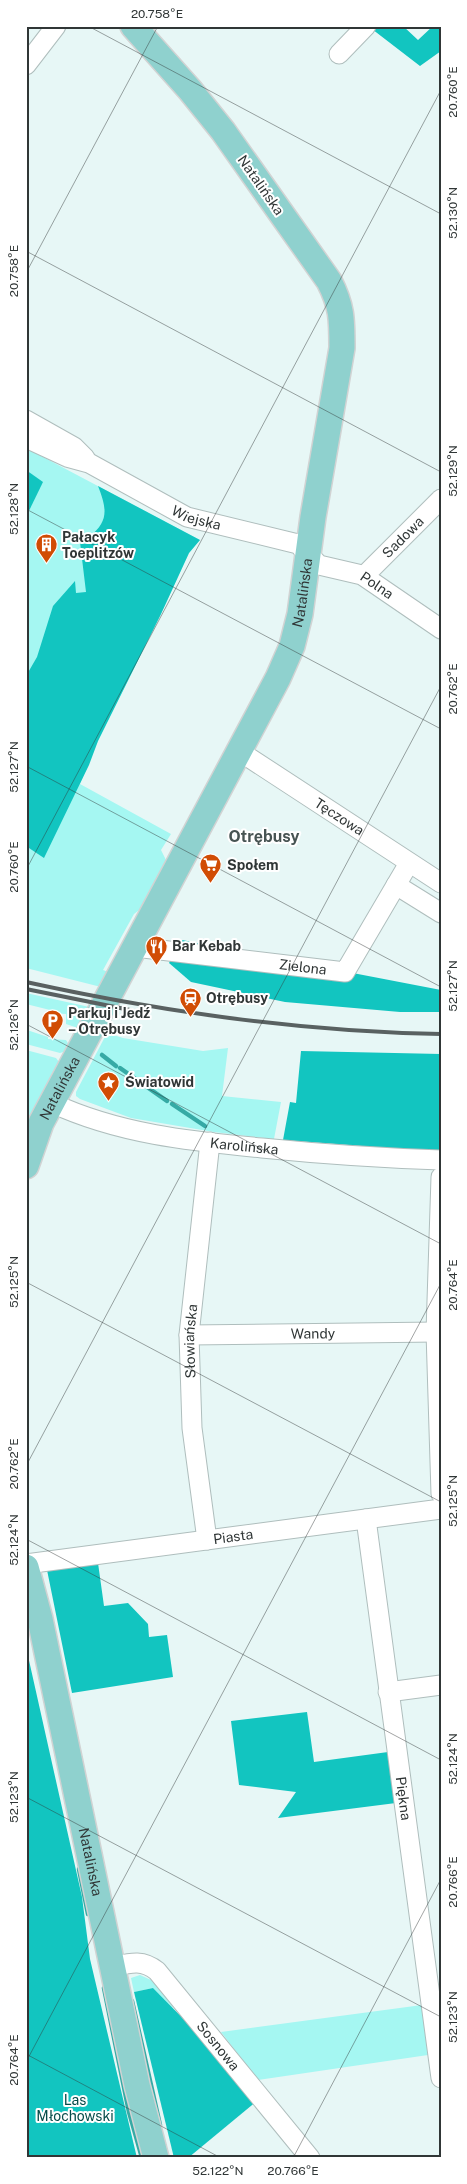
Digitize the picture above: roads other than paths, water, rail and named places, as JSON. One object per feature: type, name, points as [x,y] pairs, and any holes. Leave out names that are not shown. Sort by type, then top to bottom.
[{"type":"main road","name":"Natalińska","points":[[26,1166],[36,1134],[278,678],[292,646],[300,614],[342,348],[342,320],[338,298],[329,280],[223,132],[190,90],[133,26]]},
{"type":"main road","name":"Natalińska","points":[[26,1566],[40,1619],[112,1967],[156,2158]]},
{"type":"street","points":[[26,65],[56,26]]},
{"type":"street","points":[[340,54],[366,26]]},
{"type":"street","name":"Wiejska","points":[[26,420],[74,447],[89,463]]},
{"type":"street","name":"Wiejska","points":[[26,438],[67,457],[89,463],[187,517],[296,544],[308,554]]},
{"type":"street","name":"Sadowa","points":[[364,576],[441,499]]},
{"type":"street","name":"Polna","points":[[308,554],[316,563],[326,568],[364,576],[441,629]]},
{"type":"street","name":"Tęczowa","points":[[239,751],[441,883]]},
{"type":"street","name":"Zielona","points":[[134,947],[345,972],[409,863]]},
{"type":"street","points":[[396,885],[441,914]]},
{"type":"street","name":"Karolińska","points":[[52,1103],[120,1128],[210,1142],[332,1155],[441,1160]]},
{"type":"street","name":"Słowiańska","points":[[207,1540],[192,1428],[189,1335],[210,1142]]},
{"type":"street","points":[[441,1177],[436,1332],[441,1494]]},
{"type":"street","name":"Wandy","points":[[189,1335],[436,1332]]},
{"type":"street","name":"Piasta","points":[[26,1566],[441,1508]]},
{"type":"street","name":"Piękna","points":[[366,1519],[441,2078]]},
{"type":"street","points":[[388,1692],[441,1685]]},
{"type":"street","name":"Sosnowa","points":[[112,1967],[139,1962],[145,1963],[157,1971],[310,2158]]},
{"type":"waterway","points":[[102,1055],[116,1066]]},
{"type":"waterway","points":[[120,1068],[167,1101]]},
{"type":"waterway","points":[[172,1104],[205,1126]]},
{"type":"waterway","points":[[79,1869],[88,1914]]},
{"type":"waterway","points":[[104,1988],[129,2112],[142,2158]]},
{"type":"waterway","points":[[132,2001],[160,2125]]},
{"type":"railway","points":[[26,982],[77,993],[232,1019],[336,1029],[441,1034]]},
{"type":"railway","points":[[26,989],[130,1010]]},
{"type":"place","name":"Pałacyk Toeplitzów","points":[[46,564]]},
{"type":"place","name":"Społem","points":[[211,884]]},
{"type":"place","name":"Bar Kebab","points":[[156,965]]},
{"type":"place","name":"Otrębusy","points":[[190,1017]]},
{"type":"place","name":"Parkuj i Jedź – Otrębusy","points":[[52,1040]]},
{"type":"place","name":"Światowid","points":[[109,1101]]},
{"type":"district","name":"Otrębusy","points":[[264,836]]},
{"type":"park label","name":"Las Młochowski","points":[[75,2108]]}]
